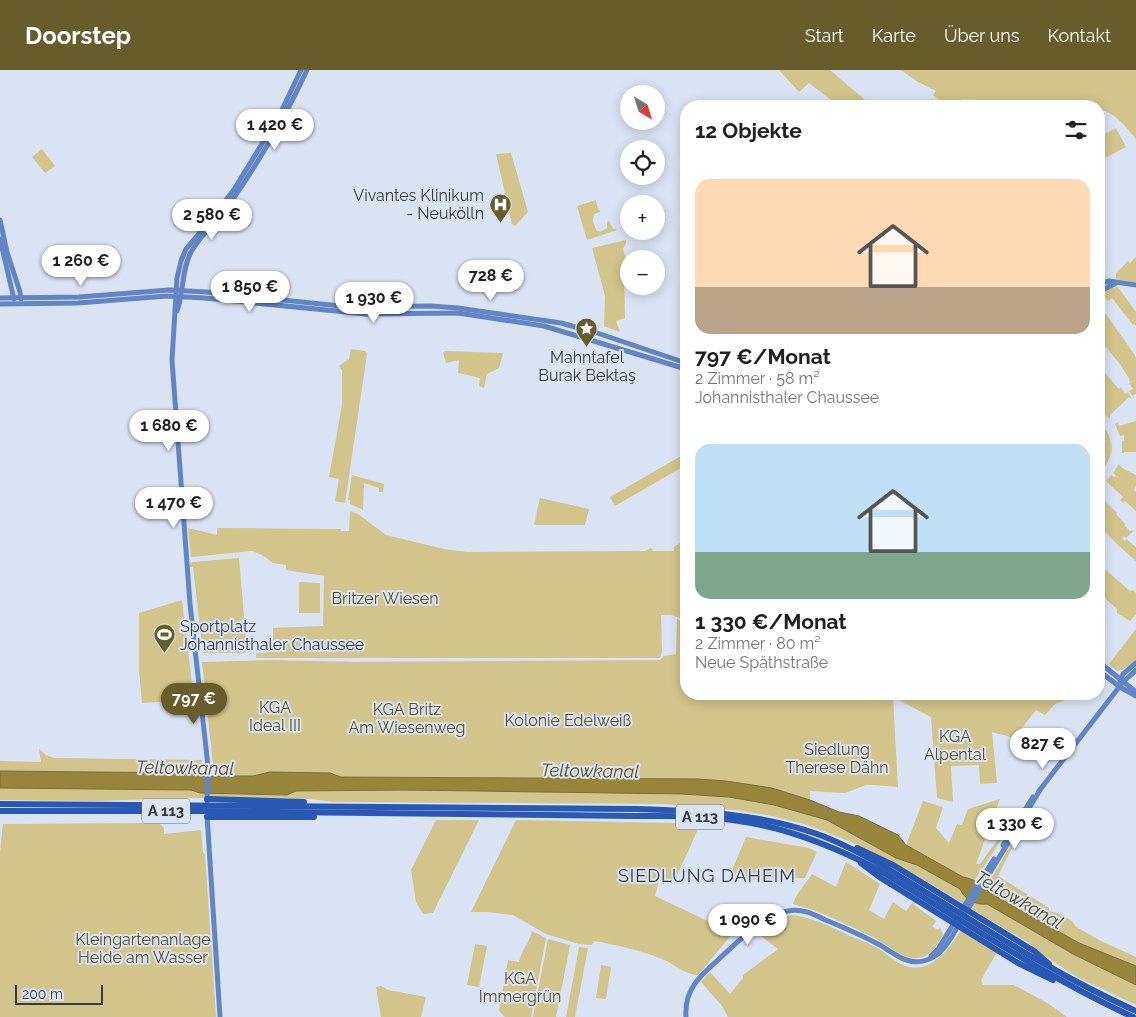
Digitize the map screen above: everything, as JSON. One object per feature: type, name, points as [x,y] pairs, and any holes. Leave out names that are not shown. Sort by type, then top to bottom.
[{"type":"highway","points":[[207,799],[292,801],[306,802],[311,806]]},
{"type":"highway","name":"A 113","points":[[0,804],[671,810],[724,813],[772,821],[818,834],[846,846],[883,866],[1051,967],[1136,1011]]},
{"type":"highway","name":"A 113","points":[[0,811],[708,817],[772,827],[805,837],[860,860],[1062,981],[1131,1016]]},
{"type":"highway","points":[[208,816],[289,818],[327,816],[332,813]]},
{"type":"highway","points":[[846,846],[853,846],[880,858],[966,908],[1034,951],[1048,961],[1051,967]]},
{"type":"highway","points":[[860,860],[861,865],[880,878],[1030,969],[1056,982],[1062,981]]},
{"type":"main road","points":[[178,294],[179,266],[186,249],[215,215],[238,182],[279,116],[301,70]]},
{"type":"main road","points":[[220,1017],[207,799],[208,772],[189,596],[172,360],[175,314],[178,294],[191,252],[226,209],[246,178],[284,117],[307,70]]},
{"type":"main road","points":[[0,220],[18,301]]},
{"type":"main road","points":[[0,239],[18,301]]},
{"type":"main road","points":[[1105,282],[1136,285]]},
{"type":"main road","points":[[1105,289],[1116,283]]},
{"type":"main road","points":[[0,298],[18,301],[38,301],[178,294],[350,307],[431,306],[561,323],[680,361]]},
{"type":"main road","points":[[206,295],[366,314],[458,314],[527,323],[680,366]]},
{"type":"main road","points":[[0,304],[18,301]]},
{"type":"main road","points":[[1121,683],[1124,674],[1136,663]]},
{"type":"main road","points":[[1105,668],[1136,694]]},
{"type":"main road","points":[[686,1017],[685,1003],[688,994],[708,970],[752,930],[775,915],[792,910],[802,910],[816,915],[868,938],[904,960],[922,961],[930,956],[938,949],[956,924],[1040,790],[1121,683],[1136,670]]},
{"type":"main road","points":[[1105,674],[1121,683]]},
{"type":"green space","points":[[779,70],[830,70],[865,100],[831,100],[809,83],[799,92]]},
{"type":"green space","points":[[901,70],[1136,70],[1136,139],[1120,121],[1105,111],[1105,100],[938,100],[933,95],[936,91],[918,82]]},
{"type":"green space","points":[[1116,128],[1126,147],[1105,158],[1105,134]]},
{"type":"green space","points":[[42,149],[55,166],[45,173],[32,157]]},
{"type":"green space","points":[[511,153],[528,212],[515,226],[512,224],[496,154]]},
{"type":"green space","points":[[596,200],[600,212],[594,214],[593,221],[596,230],[600,232],[607,228],[607,222],[609,221],[613,229],[617,230],[587,240],[577,206]]},
{"type":"green space","points":[[626,240],[623,250],[620,250],[620,295],[624,295],[625,318],[616,321],[620,332],[604,326],[605,296],[592,248]]},
{"type":"green space","points":[[1136,257],[1136,283],[1116,279],[1116,273],[1128,261],[1130,263]]},
{"type":"green space","points":[[1118,287],[1136,312],[1136,326],[1133,325],[1112,298],[1108,301],[1105,297],[1105,292],[1111,288]]},
{"type":"green space","points":[[1105,315],[1136,358],[1136,394],[1133,395],[1134,398],[1129,391],[1133,389],[1129,383],[1135,380],[1129,382],[1130,380],[1120,364],[1105,346]]},
{"type":"green space","points":[[351,349],[365,351],[367,354],[345,503],[335,501],[339,479],[329,477],[342,405],[342,370],[339,366],[349,359]]},
{"type":"green space","points":[[445,351],[503,353],[499,368],[487,374],[484,388],[479,386],[480,378],[458,373],[459,360],[446,363],[443,353]]},
{"type":"green space","points":[[1105,373],[1119,389],[1121,387],[1125,394],[1128,392],[1132,399],[1129,397],[1110,415],[1110,419],[1105,415]]},
{"type":"green space","points":[[1136,421],[1136,452],[1122,453],[1124,435],[1120,436],[1115,424],[1118,422],[1119,426]]},
{"type":"green space","points":[[1105,430],[1111,441],[1111,454],[1105,466]]},
{"type":"green space","points":[[680,456],[680,468],[615,506],[610,497]]},
{"type":"green space","points":[[1119,464],[1122,468],[1136,475],[1134,490],[1136,492],[1136,511],[1125,501],[1123,503],[1120,500],[1123,497],[1106,481],[1111,475],[1116,476],[1125,483],[1113,473]]},
{"type":"green space","points":[[352,475],[384,484],[383,492],[379,492],[379,488],[364,483],[363,510],[350,504],[350,500],[348,500]]},
{"type":"green space","points":[[540,498],[589,509],[585,525],[534,525]]},
{"type":"green space","points":[[1105,501],[1117,513],[1124,525],[1130,531],[1133,531],[1126,538],[1124,536],[1122,538],[1136,547],[1136,561],[1105,532]]},
{"type":"green space","name":"Britzer Wiesen","points":[[350,511],[358,514],[386,535],[444,549],[467,552],[645,551],[651,548],[653,551],[674,551],[674,547],[680,543],[680,618],[671,615],[661,615],[662,652],[660,658],[256,658],[256,653],[273,652],[273,628],[323,626],[324,576],[286,570],[286,565],[273,563],[252,551],[191,557],[188,528],[217,535],[217,528],[340,529],[341,531],[349,531]]},
{"type":"green space","points":[[239,558],[247,651],[246,653],[203,653],[193,567],[190,567],[190,564],[192,562]]},
{"type":"green space","points":[[1105,569],[1130,591],[1133,590],[1136,593],[1136,614],[1130,621],[1117,613],[1117,609],[1105,598]]},
{"type":"green space","points":[[299,582],[320,583],[320,613],[299,613]]},
{"type":"green space","name":"Sportplatz Johannisthaler Chaussee","points":[[182,600],[194,700],[142,703],[139,671],[139,613]]},
{"type":"green space","points":[[677,619],[680,620],[680,700],[893,700],[898,787],[866,785],[845,793],[810,791],[810,800],[772,788],[726,781],[689,779],[341,777],[330,773],[270,772],[253,776],[214,775],[202,662],[273,660],[352,662],[660,660],[664,656],[676,654]]},
{"type":"green space","points":[[1136,629],[1136,660],[1122,670],[1117,671],[1109,664]]},
{"type":"green space","name":"KGA Alpental","points":[[899,700],[1066,700],[1055,704],[1045,715],[1036,710],[1014,738],[992,732],[997,783],[980,784],[979,765],[951,766],[953,802],[937,798],[931,717]]},
{"type":"green space","points":[[39,749],[46,755],[54,758],[202,760],[201,776],[185,773],[0,771],[0,761],[41,762]]},
{"type":"green space","points":[[0,788],[191,790],[200,793],[287,795],[296,791],[405,790],[682,794],[729,797],[774,805],[827,820],[896,858],[917,865],[960,889],[971,901],[978,904],[987,904],[1073,954],[1136,985],[1136,1005],[1077,977],[1034,949],[1029,943],[900,866],[818,829],[760,814],[721,808],[661,804],[333,802],[311,799],[184,798],[98,801],[0,800]]},
{"type":"green space","points":[[1000,799],[976,864],[980,864],[998,839],[1003,837],[974,881],[963,877],[906,845],[923,801],[943,807],[936,828],[949,843],[957,824],[962,825],[968,809]]},
{"type":"green space","points":[[436,820],[479,820],[433,913],[423,914],[416,902],[411,870]]},
{"type":"green space","points":[[516,820],[682,823],[699,827],[675,880],[659,881],[655,896],[733,933],[698,975],[694,975],[662,959],[637,950],[594,941],[592,945],[579,944],[546,934],[513,915],[471,912]]},
{"type":"green space","name":"Kleingartenanlage Heide am Wasser","points":[[159,823],[164,828],[164,834],[201,830],[203,852],[205,854],[216,1017],[0,1017],[0,852],[3,824]]},
{"type":"green space","points":[[746,837],[809,848],[817,852],[805,878],[728,880]]},
{"type":"green space","points":[[1012,843],[1012,848],[998,876],[1049,908],[1049,911],[1061,914],[1072,921],[1076,927],[1136,957],[1136,966],[1079,943],[990,893],[986,888]]},
{"type":"green space","points":[[846,862],[880,884],[869,910],[884,919],[893,902],[906,911],[912,903],[936,921],[932,927],[938,930],[940,927],[943,935],[927,955],[918,958],[906,957],[873,937],[844,923],[814,910],[793,904],[812,874],[836,887]]},
{"type":"green space","points":[[792,915],[829,926],[874,946],[903,965],[913,967],[922,967],[938,959],[961,930],[997,952],[981,980],[983,985],[1014,985],[1049,1004],[1067,1017],[728,1017],[722,1006],[701,982],[710,972],[730,994],[743,978],[743,975],[778,949],[757,933],[758,931],[770,922]]},
{"type":"green space","name":"KGA Immergrün","points":[[532,931],[546,938],[531,1017],[505,1017],[499,1011],[508,960],[519,962]]},
{"type":"green space","points":[[548,939],[570,945],[556,1017],[533,1017]]},
{"type":"green space","points":[[475,944],[487,946],[479,987],[467,985]]},
{"type":"green space","points":[[579,947],[588,948],[575,1017],[566,1017]]},
{"type":"green space","points":[[601,965],[611,967],[606,999],[596,998]]},
{"type":"green space","points":[[381,986],[388,990],[426,997],[421,1017],[381,1017],[376,987]]},
{"type":"shaded area","points":[[0,771],[185,773],[201,776],[253,776],[270,772],[330,773],[341,777],[698,779],[772,788],[810,800],[839,812],[859,816],[898,835],[906,845],[963,877],[978,883],[990,893],[1079,943],[1136,966],[1136,985],[1073,954],[987,904],[978,904],[971,901],[960,889],[917,865],[896,858],[827,820],[774,805],[729,797],[682,794],[405,790],[296,791],[287,795],[200,793],[191,790],[0,788]]},
{"type":"place","name":"Vivantes Klinikum - Neukölln","points":[[500,223]]},
{"type":"place","name":"Mahntafel Burak Bektaş","points":[[587,347]]},
{"type":"place","name":"Sportplatz Johannisthaler Chaussee","points":[[164,654]]},
{"type":"district","name":"SIEDLUNG DAHEIM","points":[[707,876]]},
{"type":"park label","name":"KGA Ideal III","points":[[275,716]]},
{"type":"park label","name":"KGA Britz Am Wiesenweg","points":[[407,718]]},
{"type":"park label","name":"Kolonie Edelweiß","points":[[568,720]]},
{"type":"park label","name":"Siedlung Therese Dähn","points":[[837,758]]},
{"type":"water label","name":"Teltowkanal","points":[[185,768]]},
{"type":"water label","name":"Teltowkanal","points":[[590,771]]},
{"type":"water label","name":"Teltowkanal","points":[[1019,900]]}]
